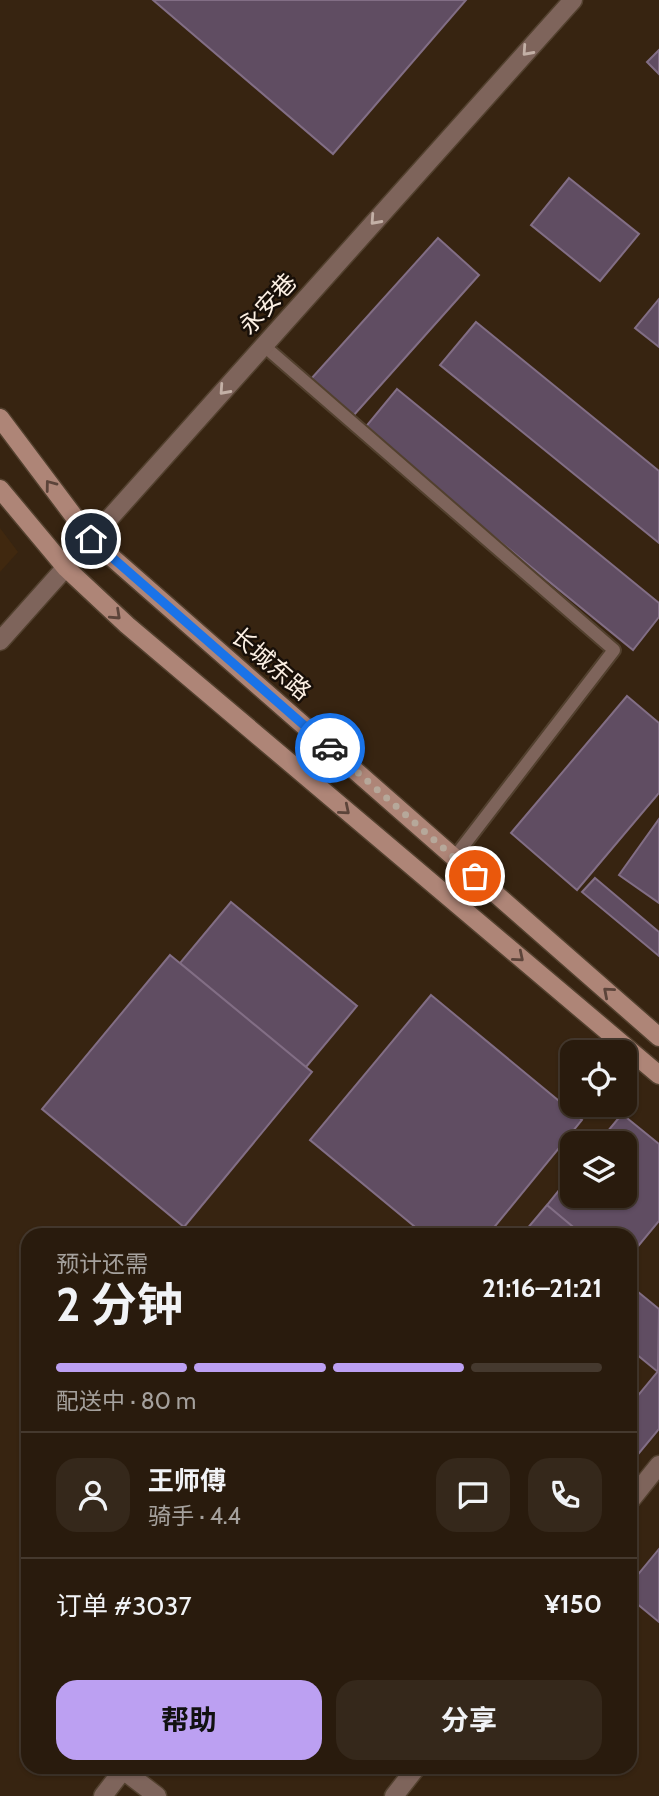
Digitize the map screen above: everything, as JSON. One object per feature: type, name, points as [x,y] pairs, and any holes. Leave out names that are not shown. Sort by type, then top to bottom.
[{"type":"main road","name":"长城东路","points":[[0,418],[91,539],[659,1037]]},
{"type":"main road","points":[[0,489],[66,568],[127,625],[659,1075]]},
{"type":"street","name":"永安巷","points":[[0,641],[573,0]]},
{"type":"street","points":[[637,1492],[659,1465]]},
{"type":"street","points":[[103,1796],[121,1774]]},
{"type":"street","points":[[129,1774],[157,1796]]},
{"type":"street","points":[[394,1796],[411,1774]]},
{"type":"lane","points":[[263,345],[614,650],[454,858]]},
{"type":"shaded area","points":[[0,528],[18,552],[0,572]]},
{"type":"building","points":[[153,0],[466,0],[333,154]]},
{"type":"building","points":[[659,50],[659,74],[647,62]]},
{"type":"building","points":[[569,178],[639,234],[600,281],[531,225]]},
{"type":"building","points":[[438,238],[479,275],[353,416],[311,379]]},
{"type":"building","points":[[659,299],[659,347],[635,328]]},
{"type":"building","points":[[476,322],[659,471],[659,543],[440,365]]},
{"type":"building","points":[[397,389],[659,603],[659,617],[633,650],[363,430]]},
{"type":"building","points":[[627,696],[659,723],[659,793],[577,890],[511,833]]},
{"type":"building","points":[[659,819],[659,903],[619,875]]},
{"type":"building","points":[[595,878],[659,932],[659,956],[582,892]]},
{"type":"building","points":[[231,902],[357,1006],[306,1067],[180,963]]},
{"type":"building","points":[[170,955],[312,1072],[184,1227],[42,1109]]},
{"type":"building","points":[[431,995],[560,1102],[560,1117],[578,1117],[582,1120],[573,1131],[560,1131],[560,1147],[494,1228],[416,1228],[310,1140]]},
{"type":"building","points":[[620,1117],[626,1117],[659,1144],[659,1221],[637,1248],[637,1228],[574,1228],[547,1205],[560,1189],[560,1208],[637,1208],[637,1131],[608,1131]]},
{"type":"building","points":[[547,1205],[574,1228],[528,1228]]},
{"type":"building","points":[[637,1291],[659,1309],[658,1372],[637,1355]]},
{"type":"building","points":[[659,1370],[659,1429],[637,1456],[637,1397]]},
{"type":"building","points":[[659,1549],[659,1622],[637,1604],[637,1576]]},
{"type":"way so far","points":[[330,748],[475,876]]},
{"type":"route","points":[[91,539],[330,748]]}]
